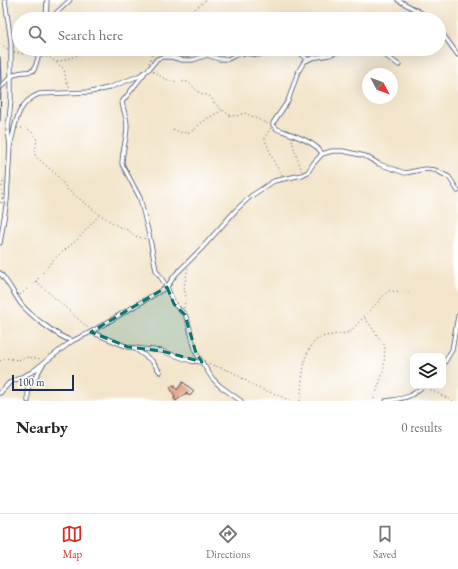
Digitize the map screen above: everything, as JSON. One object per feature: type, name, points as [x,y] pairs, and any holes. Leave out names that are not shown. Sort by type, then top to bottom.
[{"type":"street","points":[[0,243],[5,218],[10,146],[8,130],[11,100],[11,50],[5,0]]},
{"type":"street","points":[[46,12],[47,0]]},
{"type":"street","points":[[57,12],[70,0]]},
{"type":"street","points":[[398,0],[419,12]]},
{"type":"street","points":[[0,6],[6,5]]},
{"type":"street","points":[[446,39],[458,55]]},
{"type":"street","points":[[204,56],[193,60],[182,60],[162,56],[157,59],[122,102],[127,127],[122,164],[140,198],[151,240],[156,270],[167,287],[174,304],[182,312],[188,322],[196,353],[212,378],[220,386],[241,401]]},
{"type":"street","points":[[210,56],[219,59],[233,56]]},
{"type":"street","points":[[304,56],[307,59]]},
{"type":"street","points":[[322,154],[320,149],[276,128],[273,123],[288,101],[302,65],[307,59],[324,56]]},
{"type":"street","points":[[386,56],[399,65]]},
{"type":"street","points":[[0,88],[19,72],[32,71],[35,68],[38,57]]},
{"type":"street","points":[[10,146],[18,113],[32,97],[39,94],[48,93],[74,93],[104,89],[146,72]]},
{"type":"street","points":[[0,393],[9,383],[32,372],[48,358],[72,341],[167,287],[175,275],[251,196],[274,181],[302,175],[308,172],[322,154],[332,151],[342,151],[365,156],[379,164],[405,173],[425,169],[435,170],[449,177],[458,191]]},
{"type":"street","points":[[0,273],[28,312],[54,331],[72,341]]},
{"type":"street","points":[[446,361],[452,350],[458,316]]},
{"type":"street","points":[[91,331],[115,342],[134,348],[162,350],[191,361],[202,362]]},
{"type":"street","points":[[134,348],[152,361],[160,372]]},
{"type":"street","points":[[28,401],[28,388],[38,375],[43,363]]},
{"type":"street","points":[[386,401],[406,398],[419,389]]},
{"type":"path","points":[[191,12],[206,0]]},
{"type":"path","points":[[0,44],[11,50]]},
{"type":"path","points":[[34,56],[49,57],[57,62],[64,69],[66,81],[74,93]]},
{"type":"path","points":[[57,62],[76,56]]},
{"type":"path","points":[[152,56],[146,72],[155,72],[170,81],[188,82],[201,94],[207,95],[214,104],[230,116],[236,116],[242,113],[249,114],[272,126],[265,137],[265,140],[275,164],[284,178]]},
{"type":"path","points":[[173,129],[181,133],[190,133],[207,118],[222,110]]},
{"type":"path","points":[[15,128],[25,128],[34,133],[37,137],[36,156],[56,174],[68,188],[99,214],[116,225],[128,230],[135,236],[151,240]]},
{"type":"path","points":[[289,134],[292,137],[295,152],[301,166],[302,175]]},
{"type":"path","points":[[3,206],[2,186],[6,177]]},
{"type":"path","points":[[0,203],[2,199]]},
{"type":"path","points":[[17,298],[36,281],[54,259],[77,240],[99,214]]},
{"type":"path","points":[[184,307],[186,297],[184,287],[189,262]]},
{"type":"path","points":[[36,281],[91,331]]},
{"type":"path","points":[[300,401],[305,358],[312,343],[324,336],[350,332],[387,292],[412,292]]},
{"type":"path","points":[[365,317],[385,346],[384,367],[373,401]]},
{"type":"path","points":[[0,361],[5,358],[18,360],[27,358],[48,358]]},
{"type":"path","points":[[202,362],[231,371],[256,388],[273,393],[291,401]]},
{"type":"path","points":[[429,389],[453,401]]},
{"type":"highlighted area","points":[[167,287],[174,304],[185,315],[196,353],[202,362],[162,351],[128,347],[91,332]]},
{"type":"building","points":[[183,382],[194,391],[190,396],[186,393],[176,401],[170,387],[174,385],[177,390]]},
{"type":"railway","points":[[0,57],[0,121]]}]
